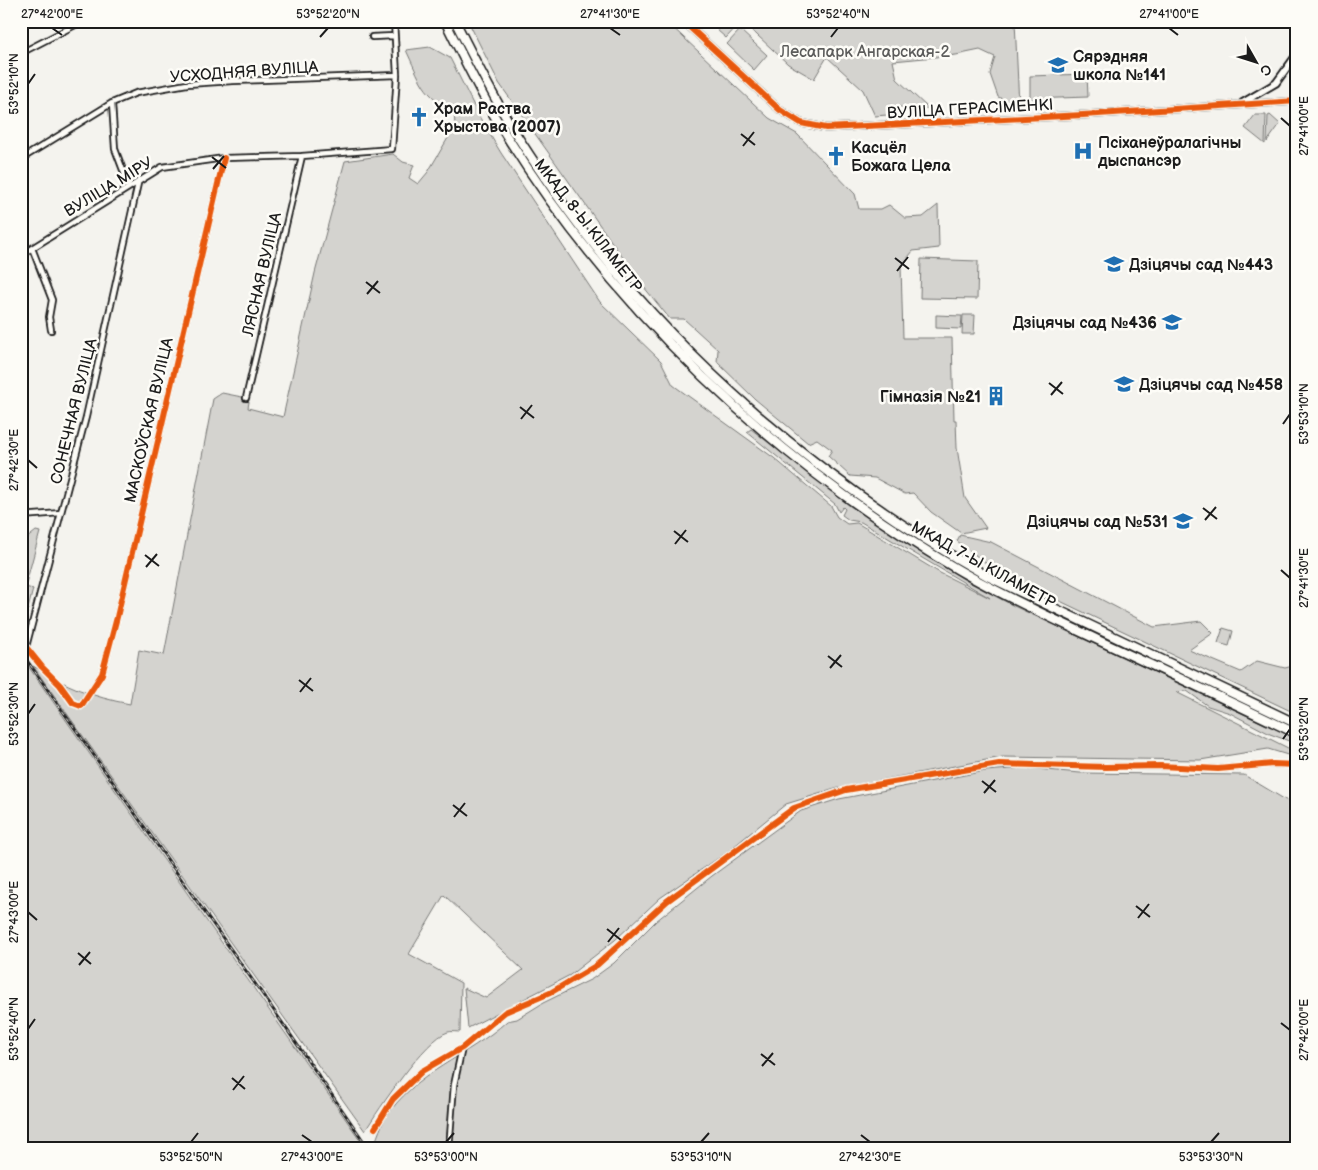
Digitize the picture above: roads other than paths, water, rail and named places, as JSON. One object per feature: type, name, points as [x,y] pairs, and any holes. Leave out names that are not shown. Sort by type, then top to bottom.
[{"type":"highway","name":"МКАД, 8-Ы КІЛАМЕТР","points":[[445,21],[500,125],[532,176],[628,299],[705,375]]},
{"type":"highway","name":"МКАД, 8-Ы КІЛАМЕТР","points":[[455,21],[507,120],[582,230],[705,375]]},
{"type":"highway","name":"МКАД, 7-Ы КІЛАМЕТР","points":[[705,375],[865,499],[956,558],[1034,598],[1297,724]]},
{"type":"highway","name":"МКАД, 7-Ы КІЛАМЕТР","points":[[705,375],[805,465],[914,543],[1028,606],[1297,734]]},
{"type":"street","points":[[21,53],[83,21]]},
{"type":"street","points":[[394,21],[397,75]]},
{"type":"street","name":"ВУЛІЦА ГЕРАСІМЕНКІ","points":[[683,21],[780,110],[793,119],[811,126],[826,128],[898,126],[1297,101]]},
{"type":"street","points":[[372,37],[394,36]]},
{"type":"street","points":[[1237,105],[1276,84],[1297,54]]},
{"type":"street","name":"УСХОДНЯЯ ВУЛІЦА","points":[[21,159],[112,103],[131,95],[187,84],[397,75]]},
{"type":"street","name":"ВУЛІЦА МІРУ","points":[[21,255],[162,167],[224,158],[390,151],[394,146],[397,75]]},
{"type":"street","points":[[112,103],[115,149],[129,186]]},
{"type":"street","name":"ЛЯСНАЯ ВУЛІЦА","points":[[246,398],[302,156]]},
{"type":"street","name":"МАСКОЎСКАЯ ВУЛІЦА","points":[[26,646],[78,706],[87,700],[102,674],[117,618],[224,158]]},
{"type":"street","name":"СОНЕЧНАЯ ВУЛІЦА","points":[[26,646],[86,417],[139,180]]},
{"type":"street","points":[[32,248],[52,300],[51,330]]},
{"type":"street","points":[[21,516],[61,513]]},
{"type":"street","points":[[21,641],[26,646]]},
{"type":"street","points":[[375,1128],[392,1099],[422,1071],[462,1048],[505,1012],[550,993],[597,965],[666,901],[794,808],[846,790],[1000,764],[1106,768],[1160,766],[1218,769],[1273,764],[1297,765]]},
{"type":"street","points":[[449,1149],[454,1085],[462,1048]]},
{"type":"railway","points":[[21,652],[268,1002],[369,1149]]},
{"type":"place","name":"Сярэдняя школа №141","points":[[1058,65]]},
{"type":"place","name":"Храм Раства Хрыстова (2007)","points":[[419,117]]},
{"type":"place","name":"Псіханеўралагічны дыспансэр","points":[[1083,151]]},
{"type":"place","name":"Касцёл Божага Цела","points":[[836,156]]},
{"type":"place","name":"Дзіцячы сад №443","points":[[1114,264]]},
{"type":"place","name":"Дзіцячы сад №436","points":[[1172,322]]},
{"type":"place","name":"Дзіцячы сад №458","points":[[1124,384]]},
{"type":"place","name":"Гімназія №21","points":[[996,396]]},
{"type":"place","name":"Дзіцячы сад №531","points":[[1183,521]]},
{"type":"park label","name":"Лесапарк Ангарская-2","points":[[865,51]]}]
